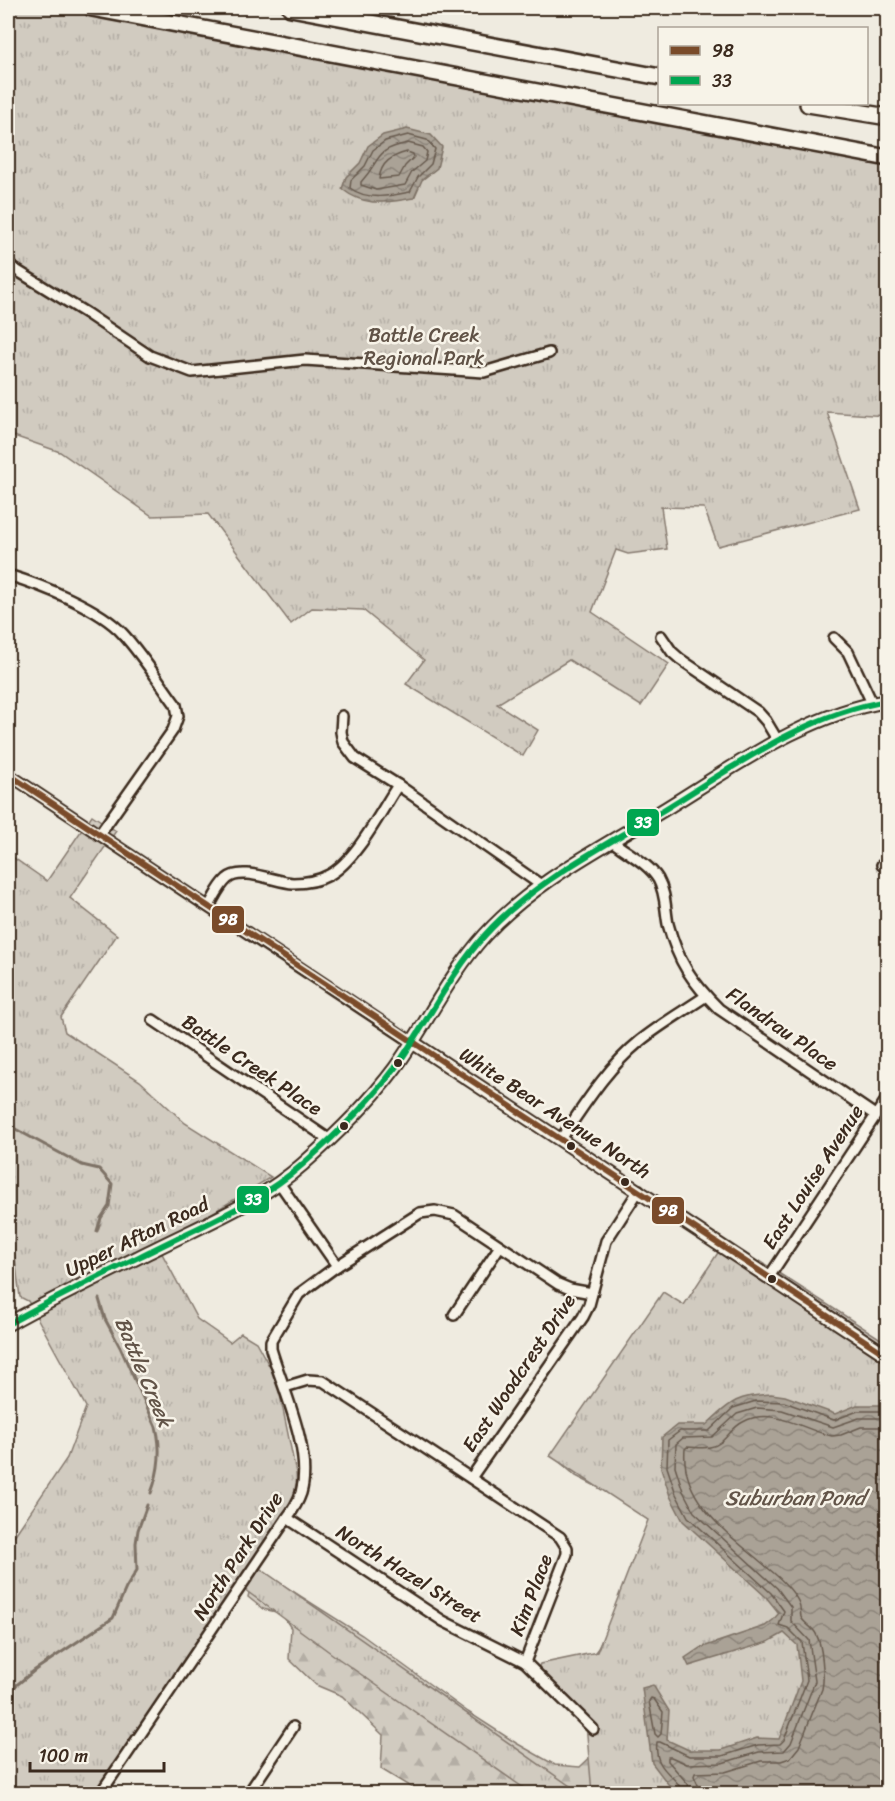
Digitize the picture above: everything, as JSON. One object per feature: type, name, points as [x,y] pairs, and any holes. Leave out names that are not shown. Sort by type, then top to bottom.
[{"type":"highway","points":[[92,8],[888,158]]},
{"type":"highway","points":[[291,8],[658,77]]},
{"type":"highway","points":[[814,105],[888,117]]},
{"type":"street","points":[[8,265],[150,356],[192,372],[305,360],[484,372],[549,353]]},
{"type":"street","points":[[8,575],[86,608],[109,621],[123,634],[176,705],[178,716],[173,730],[99,836]]},
{"type":"street","points":[[661,636],[666,645],[680,659],[758,712],[778,741]]},
{"type":"street","points":[[834,638],[848,652],[872,703]]},
{"type":"street","name":"Upper Afton Road","points":[[8,1324],[222,1217],[280,1184],[330,1140],[378,1089],[412,1042],[466,958],[507,913],[541,885],[778,741],[817,722],[872,703],[888,701]]},
{"type":"street","points":[[342,716],[341,732],[348,750],[358,760],[398,785],[541,885]]},
{"type":"street","points":[[8,774],[412,1042]]},
{"type":"street","points":[[209,906],[223,883],[232,876],[246,874],[296,883],[316,881],[336,871],[352,855],[398,785]]},
{"type":"street","name":"Flandrau Place","points":[[612,841],[645,865],[659,882],[681,961],[692,981],[719,1010],[875,1115]]},
{"type":"street","points":[[561,1139],[620,1060],[660,1026],[706,996]]},
{"type":"street","name":"Battle Creek Place","points":[[153,1020],[330,1140]]},
{"type":"street","name":"White Bear Avenue North","points":[[412,1042],[888,1356]]},
{"type":"street","name":"East Louise Avenue","points":[[769,1277],[888,1097]]},
{"type":"street","points":[[280,1184],[337,1266],[420,1214],[435,1210],[454,1215],[558,1284],[592,1293]]},
{"type":"street","name":"East Woodcrest Drive","points":[[471,1478],[583,1317],[606,1241],[639,1190]]},
{"type":"street","points":[[454,1315],[500,1245]]},
{"type":"street","name":"North Park Drive","points":[[100,1794],[288,1518],[300,1495],[303,1468],[298,1437],[285,1387],[271,1349],[271,1341],[273,1334],[299,1294],[337,1266]]},
{"type":"street","points":[[285,1387],[308,1380],[323,1381],[471,1478]]},
{"type":"street","name":"Kim Place","points":[[471,1478],[560,1537],[564,1542],[567,1554],[525,1662]]},
{"type":"street","name":"North Hazel Street","points":[[288,1518],[442,1621],[525,1662],[593,1729]]},
{"type":"street","points":[[248,1794],[293,1727]]},
{"type":"green space","name":"Battle Creek Regional Park","points":[[16,8],[115,8],[652,111],[887,165],[887,416],[827,412],[860,509],[718,546],[704,508],[661,507],[667,549],[628,554],[616,550],[592,612],[669,664],[641,706],[569,660],[497,704],[538,730],[523,756],[406,684],[424,660],[363,610],[312,608],[291,624],[208,514],[152,516],[60,452],[8,434],[8,20]]},
{"type":"green space","points":[[92,815],[116,831],[70,898],[117,935],[61,1017],[65,1032],[140,1081],[185,1123],[271,1177],[158,1246],[197,1319],[230,1342],[241,1333],[256,1342],[277,1380],[297,1478],[293,1501],[251,1562],[580,1793],[531,1793],[339,1659],[241,1587],[100,1793],[8,1793],[8,1545],[67,1458],[86,1407],[28,1301],[20,1297],[8,1212],[8,854],[47,881]]},
{"type":"green space","points":[[721,1248],[755,1269],[760,1261],[887,1343],[887,1793],[592,1793],[586,1723],[534,1678],[540,1664],[597,1652],[648,1520],[550,1456],[663,1292],[684,1305]]},
{"type":"green space","points":[[752,1366],[777,1375],[796,1375],[806,1382],[831,1387],[879,1369],[887,1375],[887,1405],[857,1405],[835,1414],[785,1396],[755,1395],[730,1402],[707,1425],[677,1425],[662,1437],[661,1468],[670,1496],[683,1521],[766,1597],[779,1613],[762,1627],[699,1648],[659,1680],[642,1688],[652,1763],[668,1784],[679,1793],[422,1794],[381,1769],[383,1735],[342,1696],[316,1685],[289,1659],[291,1628],[281,1613],[263,1609],[248,1597],[252,1580],[261,1571],[362,1635],[468,1712],[516,1743],[555,1765],[580,1767],[593,1755],[602,1737],[596,1720],[590,1712],[560,1683],[566,1669],[594,1654],[608,1626],[624,1629],[645,1641],[670,1643],[684,1629],[690,1616],[707,1616],[717,1594],[700,1569],[668,1535],[623,1500],[576,1476],[553,1456],[604,1380],[666,1382],[682,1399],[708,1393],[725,1373]]},
{"type":"water","points":[[407,129],[431,135],[442,147],[437,168],[422,180],[414,198],[385,202],[368,201],[359,199],[342,189],[346,177],[360,163],[368,146],[383,135]]},
{"type":"water","name":"Suburban Pond","points":[[771,1394],[785,1396],[835,1414],[857,1405],[887,1405],[887,1793],[679,1793],[668,1784],[652,1763],[642,1688],[653,1685],[669,1711],[667,1740],[689,1750],[721,1750],[757,1738],[779,1739],[801,1681],[797,1645],[784,1633],[768,1642],[689,1666],[685,1658],[700,1648],[765,1626],[779,1613],[766,1597],[683,1521],[670,1496],[661,1468],[662,1437],[677,1425],[706,1425],[734,1402],[749,1396]]},
{"type":"waterway","name":"Battle Creek","points":[[8,1125],[82,1165],[99,1169],[112,1184],[109,1206],[101,1218],[97,1231]]},
{"type":"waterway","name":"Battle Creek","points":[[99,1299],[105,1319],[156,1427],[159,1461],[151,1493]]},
{"type":"waterway","name":"Battle Creek","points":[[8,1692],[35,1670],[113,1618],[137,1570],[136,1543],[147,1505]]},
{"type":"transit line","name":"33","points":[[8,1324],[81,1285],[251,1201],[303,1164],[352,1118],[385,1081],[472,950],[504,916],[546,883],[591,853],[769,745],[827,718],[888,701]]},
{"type":"transit line","name":"98","points":[[8,774],[888,1356]]}]
